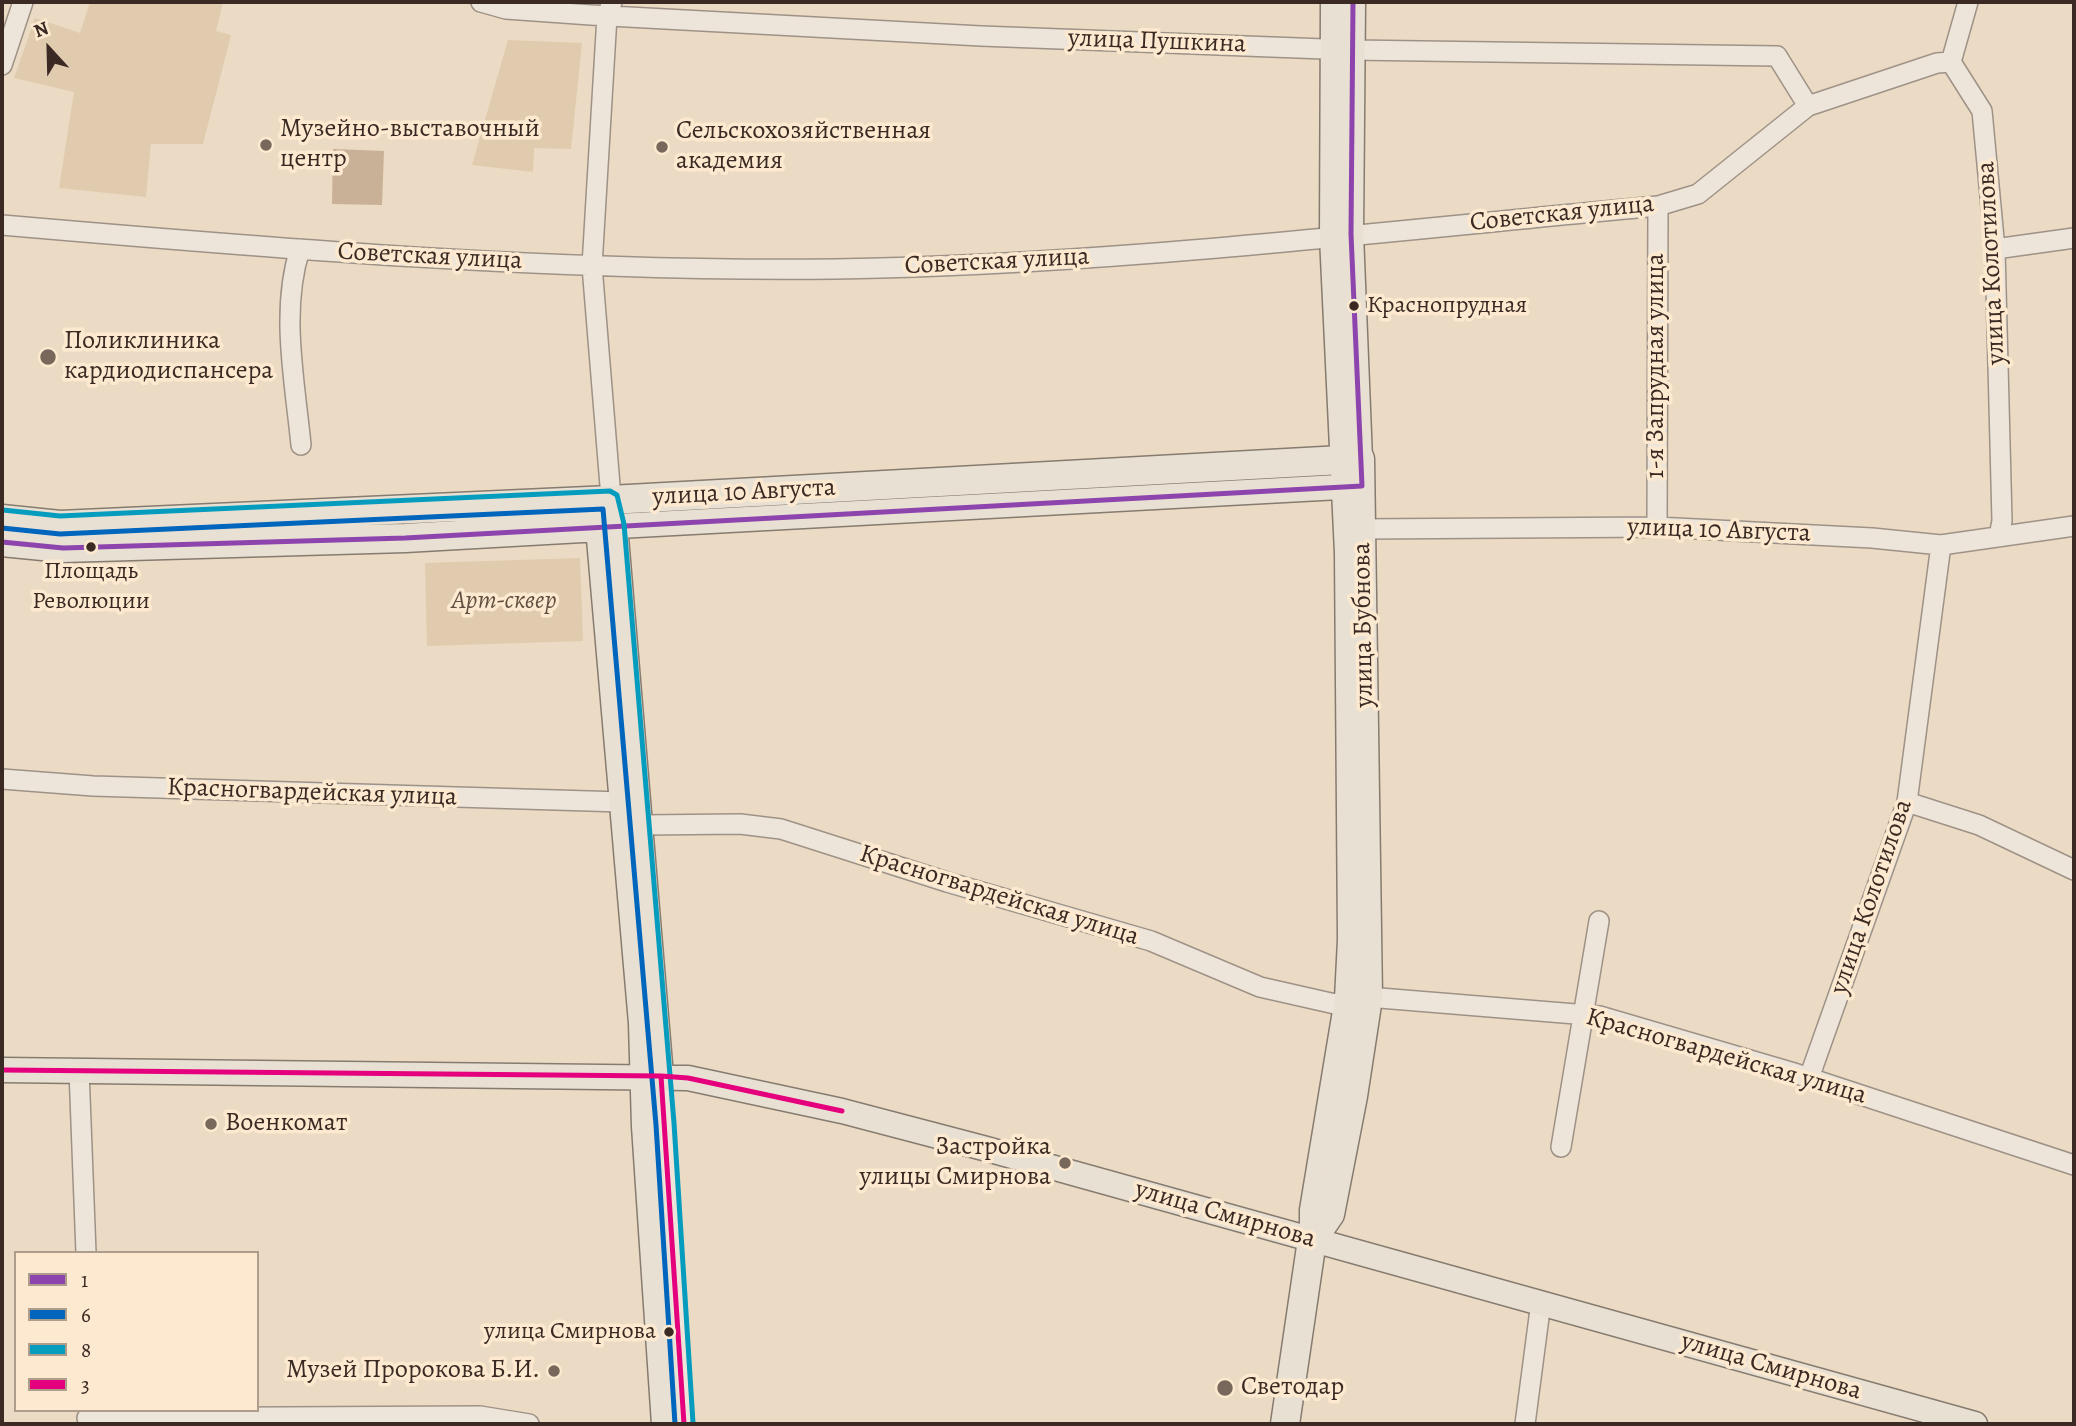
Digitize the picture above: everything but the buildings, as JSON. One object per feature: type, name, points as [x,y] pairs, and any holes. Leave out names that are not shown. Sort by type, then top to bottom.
[{"type":"highway","name":"улица 10 Августа","points":[[2,542],[63,548],[391,539],[608,517],[957,494],[1351,473]]},
{"type":"highway","name":"улица Бубнова","points":[[1285,1424],[1312,1240],[1331,1214],[1358,998],[1362,530],[1351,473]]},
{"type":"highway","name":"улица 10 Августа","points":[[2,519],[60,525],[608,517]]},
{"type":"highway","points":[[608,517],[622,802],[653,1076],[646,1126],[666,1424]]},
{"type":"main road","name":"улица Бубнова","points":[[1333,2],[1341,49],[1342,236],[1351,473],[1347,554],[1351,781],[1358,998]]},
{"type":"main road","name":"улица Бубнова","points":[[1341,49],[1353,2]]},
{"type":"main road","points":[[608,517],[642,825],[653,1076]]},
{"type":"main road","name":"улица Смирнова","points":[[2,1070],[688,1078],[842,1111],[1242,1218],[1312,1240],[1975,1424]]},
{"type":"street","points":[[2,65],[23,2]]},
{"type":"street","name":"улица Пушкина","points":[[481,2],[506,9],[610,9],[981,36],[1341,49],[1777,56],[1808,106]]},
{"type":"street","points":[[1951,62],[1968,2]]},
{"type":"street","points":[[608,517],[592,266],[610,9]]},
{"type":"street","name":"Советская улица","points":[[2,225],[300,249],[592,266],[835,268],[1108,257],[1658,206],[1698,194],[1808,106],[1937,63],[1951,62]]},
{"type":"street","name":"улица Колотилова","points":[[1951,62],[1982,111],[1995,249],[2002,521],[1999,536]]},
{"type":"street","name":"1-я Запрудная улица","points":[[1657,527],[1658,206]]},
{"type":"street","points":[[1995,249],[2074,238]]},
{"type":"street","points":[[300,249],[291,275],[291,338],[301,445]]},
{"type":"street","name":"улица 10 Августа","points":[[1362,530],[1657,527],[1872,538],[1941,545],[2074,526]]},
{"type":"street","name":"улица Колотилова","points":[[1809,1078],[1907,802],[1941,545]]},
{"type":"street","name":"Красногвардейская улица","points":[[2,779],[119,787],[622,802]]},
{"type":"street","points":[[1907,802],[1979,825],[2074,870]]},
{"type":"street","name":"Красногвардейская улица","points":[[642,825],[740,824],[781,829],[947,882],[1151,941],[1260,987],[1335,1004],[1358,998],[1600,1016],[1809,1078],[2074,1165]]},
{"type":"street","points":[[1561,1147],[1599,921]]},
{"type":"street","points":[[79,1070],[86,1251]]},
{"type":"street","points":[[653,1076],[684,1424]]},
{"type":"street","points":[[1525,1424],[1541,1302]]},
{"type":"street","points":[[87,1418],[480,1416],[529,1424]]},
{"type":"green space","points":[[90,2],[223,2],[216,31],[231,35],[203,144],[151,144],[146,197],[59,188],[74,92],[14,78],[35,18],[80,33]]},
{"type":"green space","points":[[508,40],[582,43],[571,149],[534,148],[533,172],[472,165]]},
{"type":"green space","name":"Арт-сквер","points":[[580,558],[583,641],[427,646],[425,563]]},
{"type":"shaded area","points":[[333,149],[384,151],[382,205],[332,204]]},
{"type":"transit line","name":"1","points":[[2,542],[63,548],[405,538],[1362,486],[1351,234],[1353,2]]},
{"type":"transit line","name":"8","points":[[3,510],[60,516],[610,491],[617,495],[624,524],[674,1123],[693,1423]]},
{"type":"transit line","name":"6","points":[[2,528],[60,534],[603,509],[656,1125],[675,1424]]},
{"type":"transit line","name":"3","points":[[2,1070],[661,1076],[688,1078],[842,1111]]},
{"type":"transit line","name":"3","points":[[661,1076],[684,1424]]},
{"type":"place","name":"Музейно-выставочный центр","points":[[266,145]]},
{"type":"place","name":"Сельскохозяйственная академия","points":[[662,147]]},
{"type":"place","name":"Краснопрудная","points":[[1354,306]]},
{"type":"place","name":"Поликлиника кардиодиспансера","points":[[48,357]]},
{"type":"place","name":"Площадь Революции","points":[[91,547]]},
{"type":"place","name":"Военкомат","points":[[211,1124]]},
{"type":"place","name":"Застройка улицы Смирнова","points":[[1065,1163]]},
{"type":"place","name":"улица Смирнова","points":[[669,1332]]},
{"type":"place","name":"Музей Пророкова Б.И.","points":[[554,1371]]},
{"type":"place","name":"Светодар","points":[[1225,1388]]}]
